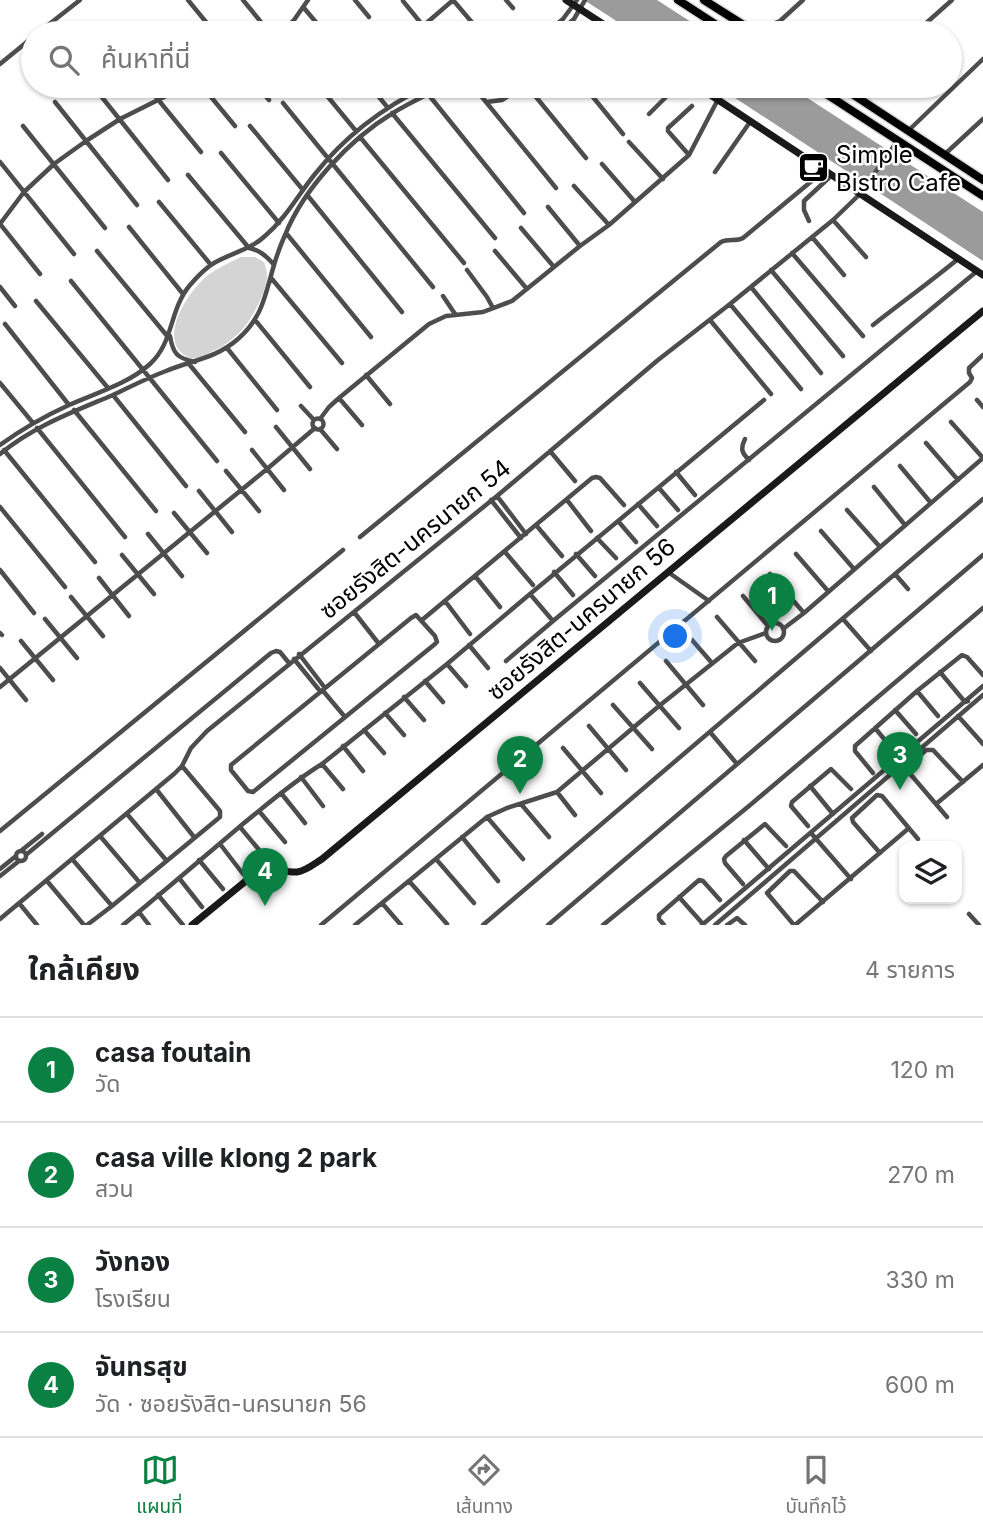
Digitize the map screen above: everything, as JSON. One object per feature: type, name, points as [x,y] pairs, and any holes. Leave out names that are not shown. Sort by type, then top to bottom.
[{"type":"main road","points":[[678,0],[711,21]]},
{"type":"main road","points":[[704,0],[737,21]]},
{"type":"main road","points":[[833,98],[983,196]]},
{"type":"main road","points":[[866,98],[944,155],[981,175]]},
{"type":"main road","points":[[895,121],[897,139]]},
{"type":"main road","points":[[897,139],[910,130]]},
{"type":"street","points":[[53,21],[80,0]]},
{"type":"street","points":[[188,0],[205,21]]},
{"type":"street","points":[[243,0],[260,21]]},
{"type":"street","points":[[293,21],[308,0]]},
{"type":"street","points":[[355,0],[369,17]]},
{"type":"street","points":[[429,21],[453,0],[471,21]]},
{"type":"street","points":[[506,0],[513,8]]},
{"type":"street","points":[[566,0],[600,21]]},
{"type":"street","points":[[780,21],[803,0]]},
{"type":"street","points":[[928,21],[952,0]]},
{"type":"street","points":[[403,1],[419,21]]},
{"type":"street","points":[[561,21],[585,1]]},
{"type":"street","points":[[570,21],[577,5]]},
{"type":"street","points":[[304,8],[315,21]]},
{"type":"street","points":[[0,64],[21,47]]},
{"type":"street","points":[[962,79],[983,59]]},
{"type":"street","points":[[103,98],[168,180]]},
{"type":"street","points":[[212,98],[235,126]]},
{"type":"street","points":[[329,98],[355,131]]},
{"type":"street","points":[[380,98],[388,108]]},
{"type":"street","points":[[0,444],[33,423],[143,370],[157,357],[169,335],[176,306],[183,294],[211,265],[249,248],[266,236],[328,158],[355,131],[404,98]]},
{"type":"street","points":[[95,562],[2,452],[37,428],[74,410],[149,377],[209,358],[239,338],[263,307],[286,233],[308,196],[333,164],[360,137],[392,113],[420,98]]},
{"type":"street","points":[[431,98],[524,213]]},
{"type":"street","points":[[483,98],[556,188]]},
{"type":"street","points":[[486,102],[507,98]]},
{"type":"street","points":[[536,98],[586,158]]},
{"type":"street","points":[[594,98],[623,134]]},
{"type":"street","points":[[649,114],[665,98]]},
{"type":"street","points":[[337,449],[313,425],[329,407],[429,324],[440,318],[476,313],[512,301],[609,225],[689,155],[718,98]]},
{"type":"street","points":[[506,661],[980,273],[861,192],[750,122],[721,98]]},
{"type":"street","points":[[910,130],[943,98]]},
{"type":"street","points":[[40,274],[0,224],[24,191],[54,164],[120,119],[158,99],[201,152]]},
{"type":"street","points":[[55,102],[137,205]]},
{"type":"street","points":[[283,103],[433,287]]},
{"type":"street","points":[[689,155],[668,128],[692,106]]},
{"type":"street","points":[[392,113],[495,238]]},
{"type":"street","points":[[944,155],[983,119]]},
{"type":"street","points":[[715,172],[750,122]]},
{"type":"street","points":[[23,126],[104,228]]},
{"type":"street","points":[[250,126],[303,190]]},
{"type":"street","points":[[360,137],[464,263]]},
{"type":"street","name":"ซอยรังสิต-นครนายก 54","points":[[0,919],[182,766],[191,748],[207,731],[497,496],[658,360],[833,220],[861,192],[897,139]]},
{"type":"street","points":[[629,142],[663,179]]},
{"type":"street","points":[[221,153],[279,223]]},
{"type":"street","points":[[0,162],[74,254]]},
{"type":"street","points":[[602,164],[635,202]]},
{"type":"street","points":[[809,221],[804,201],[829,172]]},
{"type":"street","points":[[360,537],[721,242],[743,238],[829,172]]},
{"type":"street","points":[[188,175],[249,248],[270,259],[274,265]]},
{"type":"street","points":[[574,186],[609,225]]},
{"type":"street","points":[[308,196],[402,312]]},
{"type":"street","points":[[159,202],[211,265]]},
{"type":"street","points":[[548,207],[580,246]]},
{"type":"street","points":[[833,220],[866,257]]},
{"type":"street","points":[[129,227],[183,294]]},
{"type":"street","points":[[522,228],[554,267]]},
{"type":"street","points":[[286,233],[371,337]]},
{"type":"street","points":[[812,237],[844,275]]},
{"type":"street","points":[[97,251],[169,335],[176,353],[193,363],[245,432]]},
{"type":"street","points":[[495,251],[527,289]]},
{"type":"street","points":[[792,253],[863,336]]},
{"type":"street","points":[[873,325],[958,258]]},
{"type":"street","points":[[467,270],[493,308]]},
{"type":"street","points":[[771,270],[843,356]]},
{"type":"street","points":[[271,278],[342,363]]},
{"type":"street","points":[[71,281],[217,461]]},
{"type":"street","points":[[0,287],[15,306]]},
{"type":"street","points":[[751,287],[821,373]]},
{"type":"street","points":[[443,296],[455,314]]},
{"type":"street","points":[[36,301],[108,388]]},
{"type":"street","points":[[730,304],[801,389]]},
{"type":"street","name":"ซอยรังสิต-นครนายก 56","points":[[192,925],[265,867],[297,872],[322,859],[983,311]]},
{"type":"street","points":[[255,320],[310,387]]},
{"type":"street","points":[[710,320],[771,394]]},
{"type":"street","points":[[5,324],[69,405]]},
{"type":"street","points":[[227,348],[277,410]]},
{"type":"street","points":[[321,925],[970,382],[972,378],[968,368],[983,355]]},
{"type":"street","points":[[366,375],[390,404]]},
{"type":"street","points":[[0,383],[33,423]]},
{"type":"street","points":[[113,395],[186,486]]},
{"type":"street","points":[[339,398],[362,425]]},
{"type":"street","points":[[123,925],[281,793],[322,764],[447,664],[554,572],[764,400]]},
{"type":"street","points":[[977,400],[983,407]]},
{"type":"street","points":[[0,687],[324,423],[302,406]]},
{"type":"street","points":[[74,410],[156,511]]},
{"type":"street","points":[[766,633],[771,640],[782,637],[783,629],[983,458],[951,422]]},
{"type":"street","points":[[276,427],[310,469]]},
{"type":"street","points":[[37,428],[125,537]]},
{"type":"street","points":[[745,439],[742,449],[749,460]]},
{"type":"street","points":[[926,443],[958,480]]},
{"type":"street","points":[[252,450],[284,490]]},
{"type":"street","points":[[550,451],[575,481]]},
{"type":"street","points":[[900,466],[931,503]]},
{"type":"street","points":[[226,471],[259,511]]},
{"type":"street","points":[[676,472],[695,495]]},
{"type":"street","points":[[422,620],[592,478],[600,478],[624,505]]},
{"type":"street","points":[[659,488],[678,510]]},
{"type":"street","points":[[874,488],[905,525]]},
{"type":"street","points":[[199,491],[232,532]]},
{"type":"street","points":[[497,496],[526,534]]},
{"type":"street","points":[[482,925],[983,499]]},
{"type":"street","points":[[491,500],[521,538]]},
{"type":"street","points":[[567,500],[591,531]]},
{"type":"street","points":[[638,504],[657,526]]},
{"type":"street","points":[[0,507],[65,587]]},
{"type":"street","points":[[847,510],[880,547]]},
{"type":"street","points":[[174,513],[207,554]]},
{"type":"street","points":[[618,520],[636,542]]},
{"type":"street","points":[[536,525],[562,556]]},
{"type":"street","points":[[821,531],[853,569]]},
{"type":"street","points":[[148,534],[182,576]]},
{"type":"street","points":[[597,538],[616,558]]},
{"type":"street","points":[[0,831],[343,550]]},
{"type":"street","points":[[505,552],[533,585]]},
{"type":"street","points":[[576,554],[595,576]]},
{"type":"street","points":[[796,554],[828,591]]},
{"type":"street","points":[[122,555],[154,594]]},
{"type":"street","points":[[548,925],[983,555]]},
{"type":"street","points":[[0,570],[34,613]]},
{"type":"street","points":[[554,572],[573,595]]},
{"type":"street","points":[[668,572],[709,601]]},
{"type":"street","points":[[770,573],[804,613]]},
{"type":"street","points":[[895,574],[908,589]]},
{"type":"street","points":[[475,576],[500,607]]},
{"type":"street","points":[[99,578],[129,616]]},
{"type":"street","points":[[530,594],[553,621]]},
{"type":"street","points":[[743,596],[768,626]]},
{"type":"street","points":[[71,597],[103,636]]},
{"type":"street","points":[[445,601],[470,634]]},
{"type":"street","points":[[603,925],[750,806],[983,608]]},
{"type":"street","points":[[354,612],[379,643]]},
{"type":"street","points":[[414,615],[422,620],[435,636],[435,644],[253,792],[248,791],[231,770],[231,765],[414,615]]},
{"type":"street","points":[[717,617],[755,661]]},
{"type":"street","points":[[45,618],[77,657]]},
{"type":"street","points":[[843,619],[871,651]]},
{"type":"street","points":[[768,626],[776,623],[783,629]]},
{"type":"street","points":[[766,633],[768,626]]},
{"type":"street","points":[[356,925],[487,817],[556,792],[738,643],[766,633]]},
{"type":"street","points":[[692,640],[712,663]]},
{"type":"street","points":[[21,641],[54,680]]},
{"type":"street","points":[[469,645],[488,668]]},
{"type":"street","points":[[0,876],[18,858],[17,853],[24,852],[276,650],[323,690]]},
{"type":"street","points":[[299,654],[345,717]]},
{"type":"street","points":[[873,773],[854,748],[895,710],[962,654],[983,675]]},
{"type":"street","points":[[666,661],[703,705]]},
{"type":"street","points":[[447,664],[466,686]]},
{"type":"street","points":[[0,668],[26,700]]},
{"type":"street","points":[[940,672],[965,702]]},
{"type":"street","points":[[425,681],[443,702]]},
{"type":"street","points":[[640,683],[679,728]]},
{"type":"street","points":[[679,897],[703,925],[983,686]]},
{"type":"street","points":[[917,691],[938,716]]},
{"type":"street","points":[[965,702],[982,696]]},
{"type":"street","points":[[715,925],[982,696]]},
{"type":"street","points":[[404,697],[424,720]]},
{"type":"street","points":[[613,705],[652,749]]},
{"type":"street","points":[[895,710],[916,734]]},
{"type":"street","points":[[954,711],[983,744]]},
{"type":"street","points":[[385,713],[404,735]]},
{"type":"street","points":[[589,726],[626,770]]},
{"type":"street","points":[[875,728],[899,757]]},
{"type":"street","points":[[364,730],[384,752]]},
{"type":"street","points":[[710,732],[737,764]]},
{"type":"street","points":[[343,746],[363,771]]},
{"type":"street","points":[[563,748],[601,793]]},
{"type":"street","points":[[947,817],[907,771],[907,766],[926,750],[933,750],[962,782]]},
{"type":"street","points":[[322,764],[343,789]]},
{"type":"street","points":[[936,804],[983,765]]},
{"type":"street","points":[[47,881],[85,925],[112,906],[221,814],[182,766]]},
{"type":"street","points":[[808,826],[790,804],[810,786],[831,769],[851,789]]},
{"type":"street","points":[[301,777],[323,806]]},
{"type":"street","points":[[810,786],[834,814]]},
{"type":"street","points":[[156,789],[194,837]]},
{"type":"street","points":[[556,792],[575,815]]},
{"type":"street","points":[[281,793],[304,823]]},
{"type":"street","points":[[880,853],[852,818],[877,795],[882,796],[918,839]]},
{"type":"street","points":[[521,804],[549,837]]},
{"type":"street","points":[[259,811],[285,842]]},
{"type":"street","points":[[127,814],[166,860]]},
{"type":"street","points":[[487,817],[523,859]]},
{"type":"street","points":[[743,884],[724,859],[744,840],[765,824],[786,846]]},
{"type":"street","points":[[240,827],[265,857]]},
{"type":"street","points":[[823,902],[794,871],[790,871],[767,893],[794,925],[823,902],[851,879],[909,828]]},
{"type":"street","points":[[811,833],[851,879]]},
{"type":"street","points":[[24,852],[42,834]]},
{"type":"street","points":[[100,836],[139,883]]},
{"type":"street","points":[[462,837],[498,881]]},
{"type":"street","points":[[744,840],[769,869]]},
{"type":"street","points":[[220,844],[243,874]]},
{"type":"street","points":[[0,869],[18,858],[25,860],[24,852]]},
{"type":"street","points":[[436,859],[474,903]]},
{"type":"street","points":[[73,860],[112,906]]},
{"type":"street","points":[[199,860],[223,889]]},
{"type":"street","points":[[179,877],[202,907]]},
{"type":"street","points":[[664,925],[659,915],[701,880],[720,901]]},
{"type":"street","points":[[409,881],[447,924]]},
{"type":"street","points":[[158,895],[183,925]]},
{"type":"street","points":[[19,903],[37,925]]},
{"type":"street","points":[[382,903],[401,925]]},
{"type":"street","points":[[139,912],[149,925]]},
{"type":"street","points":[[969,914],[979,925]]},
{"type":"street","points":[[727,925],[737,918],[745,925]]},
{"type":"shaded area","points":[[584,0],[657,0],[689,21],[616,21]]},
{"type":"shaded area","points":[[735,98],[807,98],[983,212],[983,261]]},
{"type":"shaded area","points":[[241,257],[255,257],[264,262],[267,273],[262,296],[253,314],[243,329],[222,346],[199,357],[185,356],[178,349],[174,330],[181,309],[194,289],[208,275]]},
{"type":"place","name":"Simple Bistro Cafe","points":[[813,168]]},
{"type":"place","name":"casa foutain","points":[[772,631]]},
{"type":"place","name":"วังทอง","points":[[900,790]]},
{"type":"place","name":"casa ville klong 2 park","points":[[520,794]]},
{"type":"place","name":"จันทรสุข","points":[[265,906]]}]
